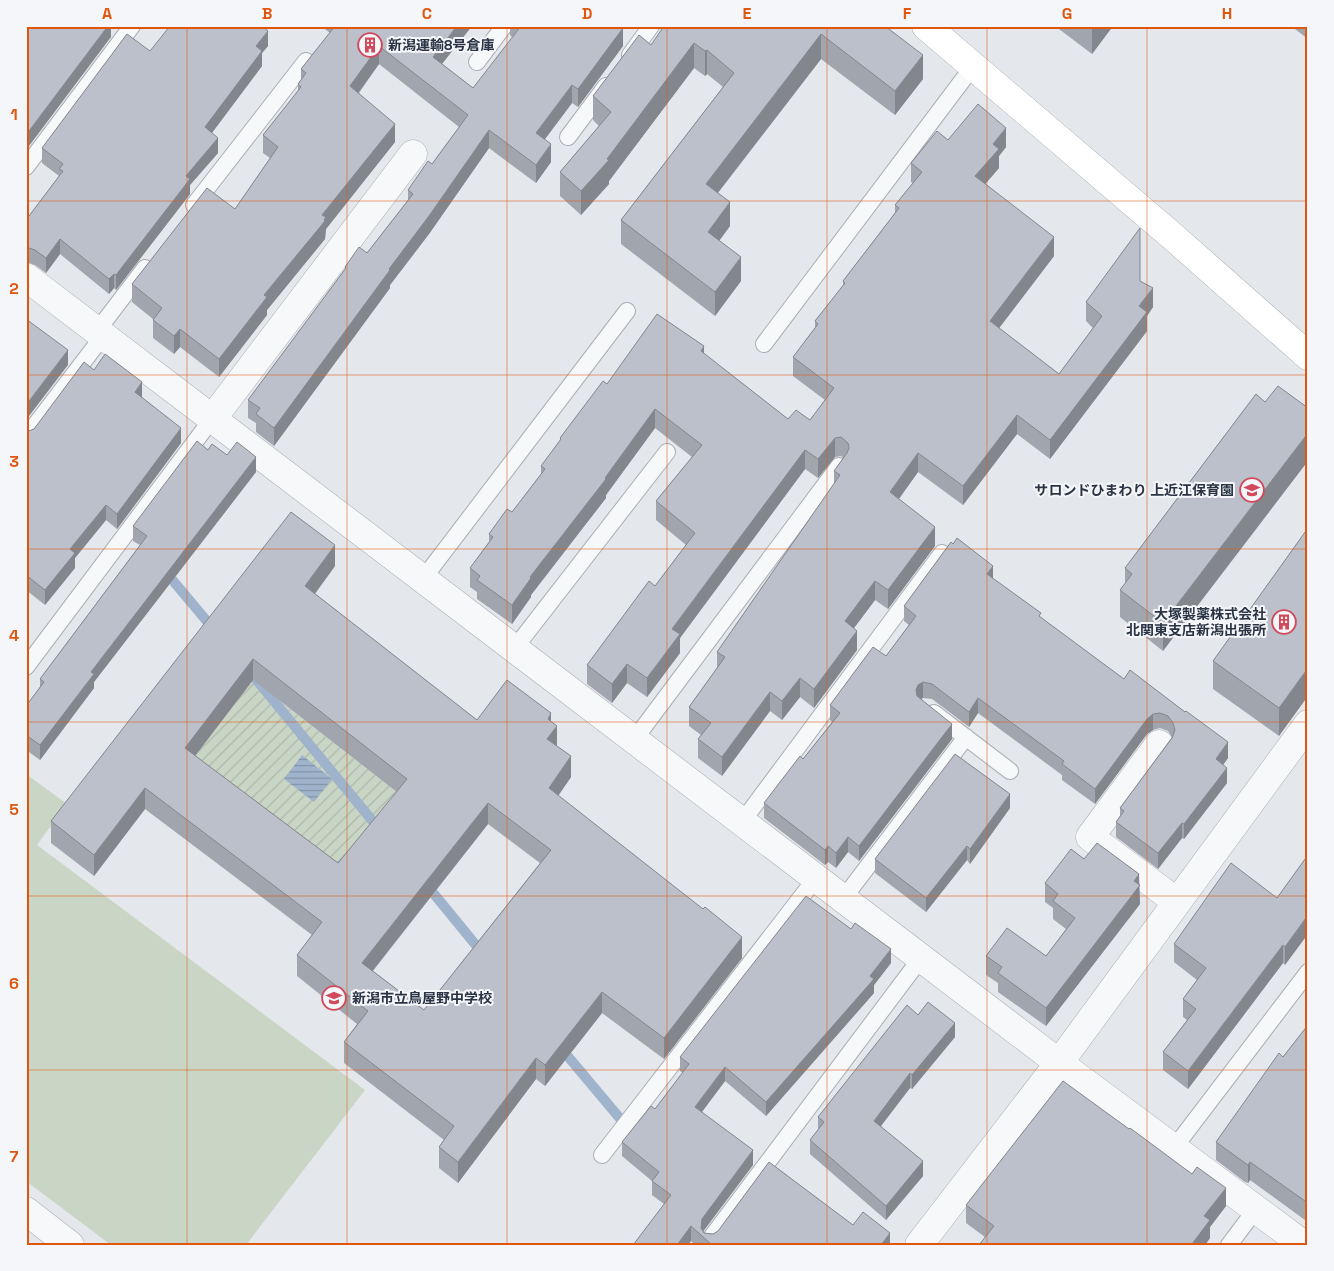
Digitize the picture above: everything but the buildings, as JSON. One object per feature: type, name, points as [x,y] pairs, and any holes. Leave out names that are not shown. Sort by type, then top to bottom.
[{"type":"street","points":[[926,26],[1171,235],[1308,356]]},
{"type":"street","points":[[212,418],[413,154]]},
{"type":"street","points":[[26,278],[1059,1063],[1304,1245]]},
{"type":"street","points":[[919,1245],[1059,1063],[1308,724]]},
{"type":"street","points":[[1159,744],[1090,837],[1177,902]]},
{"type":"street","points":[[26,1212],[70,1245]]},
{"type":"lane","points":[[26,168],[132,26]]},
{"type":"lane","points":[[476,62],[504,26]]},
{"type":"lane","points":[[568,137],[651,26]]},
{"type":"lane","points":[[186,215],[306,61]]},
{"type":"lane","points":[[764,344],[974,65]]},
{"type":"lane","points":[[26,437],[156,254]]},
{"type":"lane","points":[[423,579],[627,312]]},
{"type":"lane","points":[[26,667],[212,418]]},
{"type":"lane","points":[[514,649],[667,452]]},
{"type":"lane","points":[[634,740],[839,466]]},
{"type":"lane","points":[[742,822],[942,553]]},
{"type":"lane","points":[[926,707],[1010,771]]},
{"type":"lane","points":[[843,899],[966,737]]},
{"type":"lane","points":[[602,1155],[816,878]]},
{"type":"lane","points":[[710,1239],[921,958]]},
{"type":"lane","points":[[1174,1148],[1308,972]]},
{"type":"lane","points":[[1229,1245],[1256,1209]]},
{"type":"green space","points":[[272,655],[265,690],[399,793],[338,884],[185,769]]},
{"type":"green space","points":[[26,774],[67,804],[37,845],[365,1090],[246,1245],[111,1245],[26,1181]]},
{"type":"water","points":[[302,755],[332,779],[314,802],[284,779]]},
{"type":"waterway","points":[[164,570],[216,632]]},
{"type":"waterway","points":[[254,677],[380,830]]},
{"type":"waterway","points":[[425,883],[484,955]]},
{"type":"waterway","points":[[560,1047],[628,1128]]},
{"type":"place","name":"新潟運輸8号倉庫","points":[[370,45]]},
{"type":"place","name":"サロンドひまわり 上近江保育園","points":[[1252,490]]},
{"type":"place","name":"大塚製薬株式会社 北関東支店新潟出張所","points":[[1284,622]]},
{"type":"place","name":"新潟市立鳥屋野中学校","points":[[334,998]]}]
